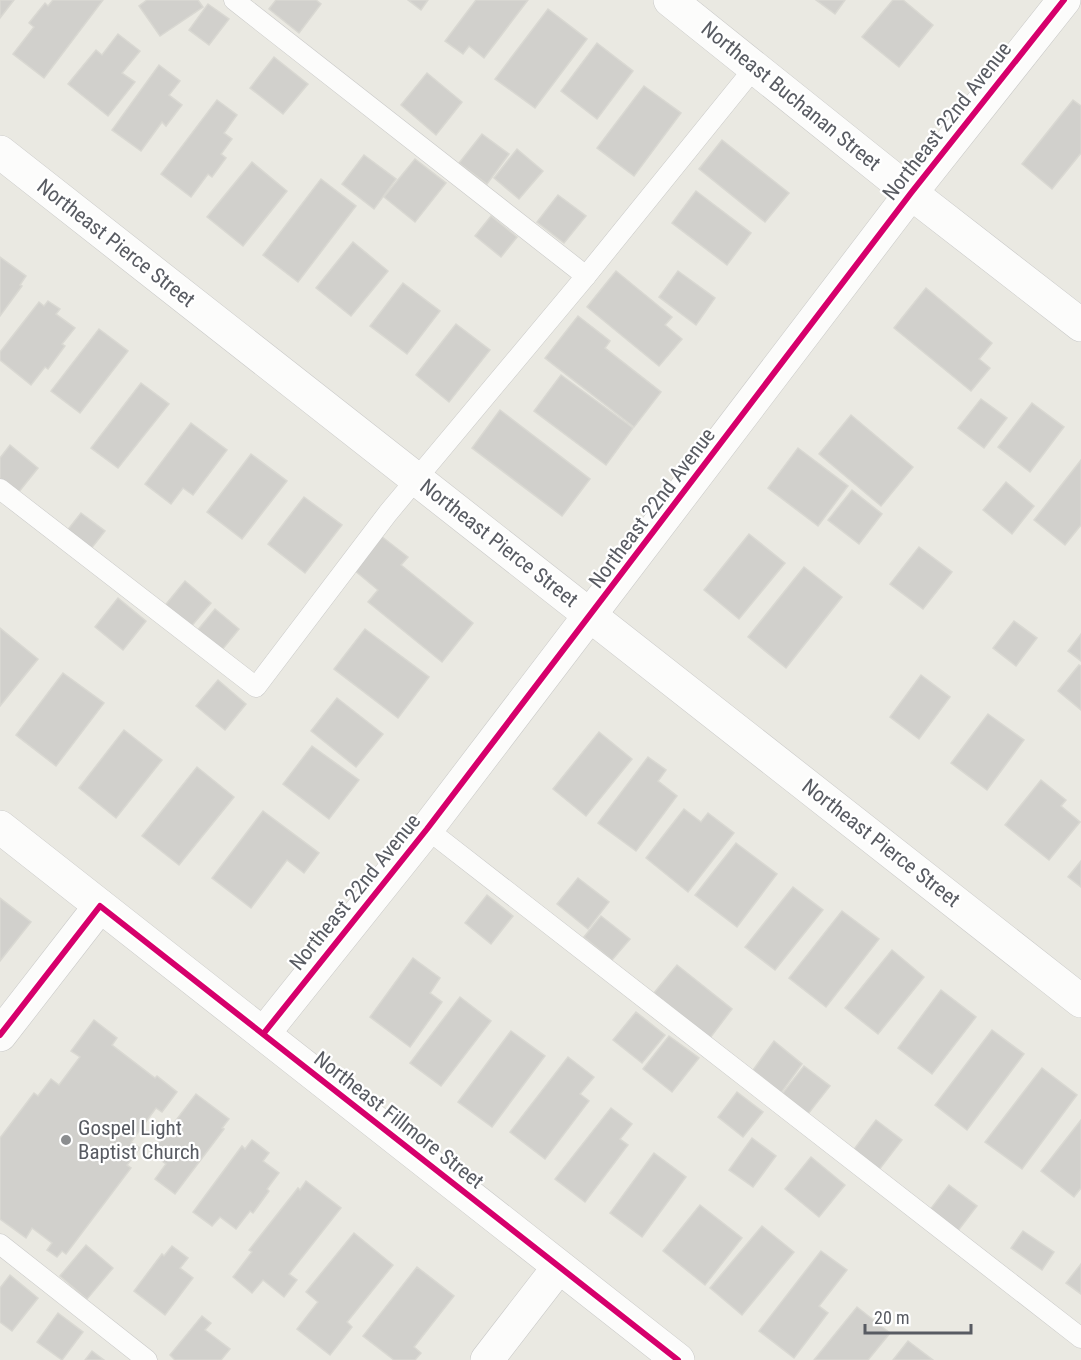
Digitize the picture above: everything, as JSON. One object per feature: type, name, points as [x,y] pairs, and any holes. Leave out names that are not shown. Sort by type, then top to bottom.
[{"type":"street","name":"Northeast Buchanan Street","points":[[670,0],[911,193],[1081,325]]},
{"type":"street","name":"Northeast 22nd Avenue","points":[[264,1033],[427,829],[911,193],[1064,0]]},
{"type":"street","name":"Northeast Pierce Street","points":[[0,152],[1081,1001]]},
{"type":"street","name":"Northeast Fillmore Street","points":[[0,827],[264,1033],[558,1268],[678,1360]]},
{"type":"street","points":[[0,1035],[100,906]]},
{"type":"street","points":[[487,1360],[558,1268]]},
{"type":"lane","points":[[234,0],[586,276]]},
{"type":"lane","points":[[0,489],[256,687],[388,513],[586,276],[755,66]]},
{"type":"lane","points":[[427,829],[1081,1338]]},
{"type":"lane","points":[[0,1244],[147,1360]]},
{"type":"building","points":[[0,0],[14,0],[0,18]]},
{"type":"building","points":[[53,0],[103,0],[44,78],[13,54],[34,27],[29,23],[45,3],[48,6]]},
{"type":"building","points":[[147,0],[198,0],[203,7],[160,36],[139,6]]},
{"type":"building","points":[[276,0],[316,0],[321,4],[299,33],[269,9]]},
{"type":"building","points":[[408,0],[428,0],[421,10]]},
{"type":"building","points":[[476,0],[528,0],[484,58],[469,46],[463,54],[445,41]]},
{"type":"building","points":[[816,0],[845,0],[835,14]]},
{"type":"building","points":[[893,0],[903,0],[933,25],[899,67],[862,37]]},
{"type":"building","points":[[208,4],[229,19],[209,45],[189,30]]},
{"type":"building","points":[[548,9],[587,39],[535,108],[495,79]]},
{"type":"building","points":[[118,34],[140,51],[122,73],[135,82],[108,116],[68,84],[96,50],[102,55]]},
{"type":"building","points":[[597,43],[633,71],[597,119],[561,91]]},
{"type":"building","points":[[274,57],[308,84],[283,114],[250,88]]},
{"type":"building","points":[[159,65],[180,81],[169,95],[182,105],[166,126],[162,122],[141,151],[112,130]]},
{"type":"building","points":[[427,73],[462,102],[436,135],[401,105]]},
{"type":"building","points":[[644,86],[681,113],[634,176],[597,148]]},
{"type":"building","points":[[217,100],[237,115],[224,133],[232,139],[221,154],[226,158],[212,177],[208,174],[191,197],[161,174]]},
{"type":"building","points":[[1073,100],[1081,106],[1081,153],[1052,189],[1022,164]]},
{"type":"building","points":[[482,134],[509,154],[487,184],[459,163]]},
{"type":"building","points":[[722,140],[789,193],[765,222],[699,169]]},
{"type":"building","points":[[517,149],[543,171],[519,199],[494,178]]},
{"type":"building","points":[[364,155],[396,179],[374,209],[342,184]]},
{"type":"building","points":[[415,159],[446,183],[415,222],[384,197]]},
{"type":"building","points":[[252,162],[287,191],[243,246],[207,217]]},
{"type":"building","points":[[321,179],[356,206],[298,282],[263,255]]},
{"type":"building","points":[[696,191],[751,233],[727,265],[672,223]]},
{"type":"building","points":[[558,195],[586,216],[564,243],[537,222]]},
{"type":"building","points":[[491,216],[517,237],[501,257],[475,236]]},
{"type":"building","points":[[353,242],[388,271],[351,316],[316,288]]},
{"type":"building","points":[[0,257],[26,276],[20,285],[22,286],[0,316]]},
{"type":"building","points":[[616,271],[672,317],[665,325],[682,339],[659,366],[587,307]]},
{"type":"building","points":[[678,271],[715,298],[696,325],[659,297]]},
{"type":"building","points":[[403,283],[440,311],[407,354],[370,326]]},
{"type":"building","points":[[926,288],[992,343],[979,359],[990,368],[971,391],[894,328]]},
{"type":"building","points":[[48,301],[60,309],[56,314],[75,328],[62,344],[65,346],[48,369],[45,367],[31,385],[0,360],[0,352],[39,302],[44,306]]},
{"type":"building","points":[[578,316],[610,341],[605,348],[661,392],[634,427],[545,358]]},
{"type":"building","points":[[456,324],[490,350],[449,402],[416,375]]},
{"type":"building","points":[[99,329],[128,351],[80,413],[51,391]]},
{"type":"building","points":[[561,375],[633,428],[606,465],[534,411]]},
{"type":"building","points":[[141,383],[169,404],[118,468],[91,448]]},
{"type":"building","points":[[981,399],[1007,418],[984,448],[958,428]]},
{"type":"building","points":[[1032,403],[1064,427],[1030,472],[998,447]]},
{"type":"building","points":[[500,410],[590,479],[562,516],[472,448]]},
{"type":"building","points":[[851,415],[913,467],[881,506],[819,454]]},
{"type":"building","points":[[191,423],[227,450],[193,495],[183,488],[171,504],[145,484]]},
{"type":"building","points":[[10,445],[38,468],[18,493],[0,478],[0,458]]},
{"type":"building","points":[[798,448],[848,486],[818,526],[768,488]]},
{"type":"building","points":[[251,454],[287,481],[242,539],[207,512]]},
{"type":"building","points":[[1081,460],[1081,525],[1065,545],[1034,520]]},
{"type":"building","points":[[1006,482],[1034,506],[1012,534],[983,510]]},
{"type":"building","points":[[852,490],[882,514],[859,544],[828,520]]},
{"type":"building","points":[[304,497],[342,525],[305,573],[268,544]]},
{"type":"building","points":[[81,513],[105,531],[90,550],[66,532]]},
{"type":"building","points":[[749,534],[785,563],[739,619],[704,590]]},
{"type":"building","points":[[381,536],[408,557],[401,565],[473,623],[442,662],[368,602],[378,590],[354,570]]},
{"type":"building","points":[[919,547],[952,572],[923,609],[890,584]]},
{"type":"building","points":[[804,567],[842,597],[786,668],[748,637]]},
{"type":"building","points":[[185,581],[211,603],[189,629],[163,608]]},
{"type":"building","points":[[118,598],[146,621],[123,650],[95,627]]},
{"type":"building","points":[[215,609],[239,629],[221,651],[197,631]]},
{"type":"building","points":[[1014,621],[1037,638],[1016,666],[993,648]]},
{"type":"building","points":[[0,628],[38,659],[0,706]]},
{"type":"building","points":[[365,629],[429,677],[398,718],[334,669]]},
{"type":"building","points":[[1081,634],[1081,661],[1068,651]]},
{"type":"building","points":[[1079,665],[1081,666],[1081,710],[1058,691]]},
{"type":"building","points":[[63,673],[104,703],[56,766],[16,735]]},
{"type":"building","points":[[921,675],[950,697],[919,739],[890,717]]},
{"type":"building","points":[[218,680],[246,704],[225,730],[196,706]]},
{"type":"building","points":[[337,698],[383,734],[356,767],[311,731]]},
{"type":"building","points":[[988,714],[1024,740],[987,790],[951,763]]},
{"type":"building","points":[[124,730],[162,760],[116,818],[79,788]]},
{"type":"building","points":[[599,732],[632,759],[586,816],[553,789]]},
{"type":"building","points":[[312,746],[359,780],[329,819],[283,784]]},
{"type":"building","points":[[648,757],[666,770],[658,781],[677,796],[636,851],[598,823]]},
{"type":"building","points":[[197,767],[234,797],[179,865],[142,836]]},
{"type":"building","points":[[1041,780],[1066,800],[1061,806],[1080,822],[1049,860],[1005,825]]},
{"type":"building","points":[[684,809],[701,822],[708,813],[734,833],[688,892],[646,858]]},
{"type":"building","points":[[263,811],[319,853],[304,873],[287,860],[251,908],[212,878]]},
{"type":"building","points":[[736,843],[777,874],[737,927],[695,895]]},
{"type":"building","points":[[1081,861],[1081,887],[1068,877]]},
{"type":"building","points":[[578,878],[609,902],[588,929],[557,904]]},
{"type":"building","points":[[793,887],[823,910],[775,970],[745,947]]},
{"type":"building","points":[[487,895],[513,916],[491,944],[465,923]]},
{"type":"building","points":[[0,898],[31,922],[0,961]]},
{"type":"building","points":[[842,911],[879,939],[826,1007],[789,978]]},
{"type":"building","points":[[601,916],[630,939],[612,960],[584,937]]},
{"type":"building","points":[[892,950],[924,977],[878,1034],[845,1008]]},
{"type":"building","points":[[413,958],[440,978],[430,993],[442,1002],[410,1047],[370,1017]]},
{"type":"building","points":[[677,965],[732,1009],[710,1038],[654,993]]},
{"type":"building","points":[[941,990],[976,1017],[932,1074],[898,1048]]},
{"type":"building","points":[[460,997],[491,1021],[441,1086],[410,1063]]},
{"type":"building","points":[[636,1012],[665,1035],[642,1063],[613,1040]]},
{"type":"building","name":"Gospel Light Baptist Church","points":[[94,1020],[117,1038],[112,1045],[177,1092],[162,1112],[156,1108],[131,1142],[140,1148],[127,1165],[131,1168],[66,1254],[62,1251],[57,1257],[47,1250],[52,1243],[32,1228],[26,1238],[0,1219],[0,1138],[34,1093],[38,1096],[51,1079],[59,1085],[80,1057],[71,1051]]},
{"type":"building","points":[[992,1030],[1024,1054],[967,1130],[935,1105]]},
{"type":"building","points":[[511,1031],[545,1056],[492,1127],[458,1102]]},
{"type":"building","points":[[669,1036],[699,1058],[672,1092],[643,1069]]},
{"type":"building","points":[[774,1041],[802,1064],[781,1093],[753,1070]]},
{"type":"building","points":[[568,1057],[594,1077],[580,1094],[589,1101],[545,1159],[510,1132]]},
{"type":"building","points":[[804,1066],[830,1086],[808,1114],[782,1094]]},
{"type":"building","points":[[1042,1068],[1077,1095],[1022,1169],[985,1142]]},
{"type":"building","points":[[737,1092],[763,1112],[743,1137],[718,1117]]},
{"type":"building","points":[[196,1094],[229,1119],[175,1194],[155,1179],[166,1164],[151,1153]]},
{"type":"building","points":[[611,1108],[632,1124],[620,1139],[628,1145],[585,1202],[555,1179]]},
{"type":"building","points":[[876,1120],[902,1140],[878,1171],[852,1152]]},
{"type":"building","points":[[1081,1120],[1081,1188],[1074,1197],[1041,1171]]},
{"type":"building","points":[[752,1138],[776,1156],[753,1187],[729,1170]]},
{"type":"building","points":[[252,1140],[269,1153],[263,1161],[279,1173],[253,1213],[250,1211],[236,1229],[220,1217],[212,1226],[193,1212],[242,1146],[245,1149]]},
{"type":"building","points":[[654,1153],[686,1177],[642,1237],[610,1213]]},
{"type":"building","points":[[811,1157],[845,1185],[819,1217],[785,1189]]},
{"type":"building","points":[[306,1181],[341,1208],[289,1274],[297,1280],[284,1297],[263,1280],[252,1293],[233,1277],[252,1252],[249,1250]]},
{"type":"building","points":[[949,1185],[977,1206],[957,1232],[929,1211]]},
{"type":"building","points":[[700,1205],[742,1238],[705,1285],[663,1251]]},
{"type":"building","points":[[762,1226],[794,1252],[742,1315],[710,1288]]},
{"type":"building","points":[[1023,1231],[1054,1252],[1042,1270],[1011,1248]]},
{"type":"building","points":[[354,1233],[393,1265],[347,1322],[352,1327],[330,1355],[297,1329],[318,1302],[306,1292]]},
{"type":"building","points":[[86,1245],[113,1268],[87,1299],[60,1276]]},
{"type":"building","points":[[172,1246],[188,1258],[180,1268],[193,1278],[165,1315],[134,1291],[162,1254],[164,1256]]},
{"type":"building","points":[[821,1251],[847,1270],[819,1306],[828,1313],[794,1358],[759,1331]]},
{"type":"building","points":[[1081,1264],[1081,1294],[1066,1283]]},
{"type":"building","points":[[417,1267],[454,1296],[414,1347],[421,1353],[415,1360],[394,1360],[363,1336]]},
{"type":"building","points":[[10,1275],[38,1298],[12,1331],[0,1322],[0,1288]]},
{"type":"building","points":[[857,1307],[890,1333],[868,1360],[814,1360]]},
{"type":"building","points":[[58,1313],[83,1332],[62,1360],[37,1342]]},
{"type":"building","points":[[202,1316],[211,1323],[205,1330],[230,1349],[221,1360],[175,1360],[170,1355]]},
{"type":"building","points":[[908,1341],[933,1360],[893,1360]]},
{"type":"building","points":[[92,1351],[104,1360],[85,1360]]},
{"type":"cycle path","points":[[264,1033],[427,829],[911,193],[1064,0]]},
{"type":"cycle path","points":[[0,1035],[100,906],[678,1360]]},
{"type":"place","name":"Gospel Light Baptist Church","points":[[66,1140]]}]
